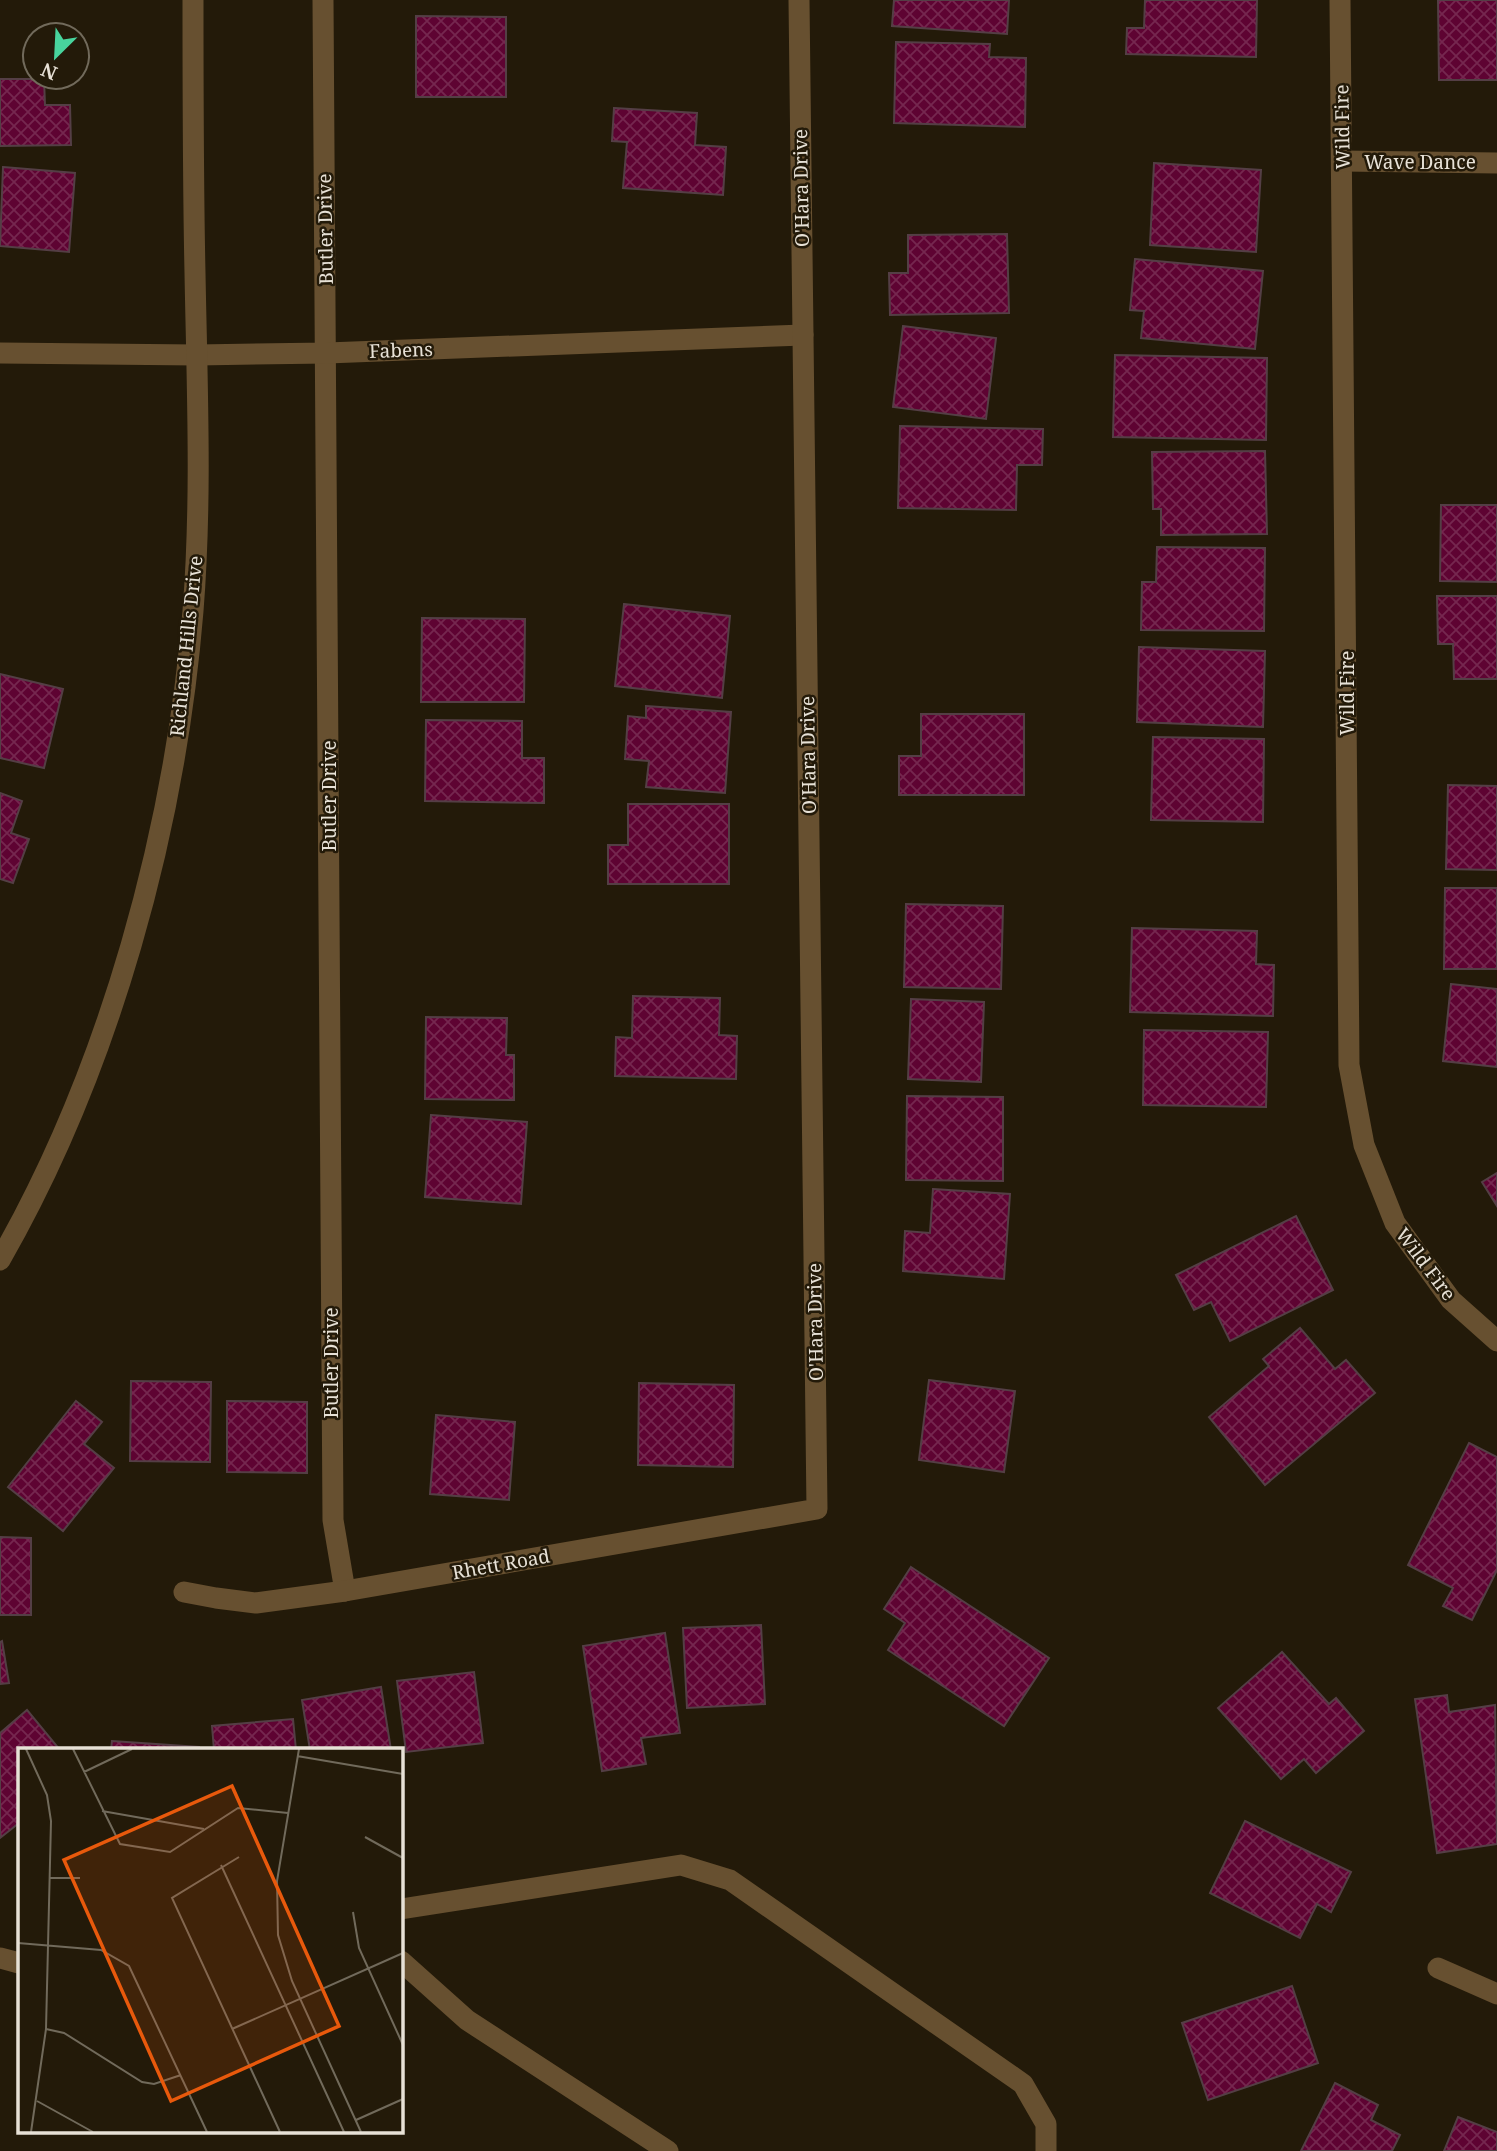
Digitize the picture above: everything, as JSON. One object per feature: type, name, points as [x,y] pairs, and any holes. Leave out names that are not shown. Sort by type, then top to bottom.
[{"type":"street","name":"Richland Hills Drive","points":[[0,1260],[35,1193],[85,1078],[126,960],[148,884],[180,716],[193,612],[199,498],[193,0]]},
{"type":"street","name":"Butler Drive","points":[[323,0],[333,1520],[345,1591]]},
{"type":"street","name":"O'Hara Drive","points":[[799,0],[817,1509]]},
{"type":"street","name":"Wild Fire","points":[[1340,0],[1349,1065],[1364,1145],[1395,1223],[1451,1300],[1497,1341]]},
{"type":"street","name":"Wave Dance","points":[[1342,161],[1497,163]]},
{"type":"street","name":"Fabens","points":[[0,353],[327,353],[803,335]]},
{"type":"street","name":"Rhett Road","points":[[184,1592],[256,1602],[345,1591],[817,1509]]},
{"type":"street","points":[[402,1909],[681,1865],[730,1880],[1023,2084],[1046,2124],[1046,2151]]},
{"type":"street","points":[[0,1958],[18,1963]]},
{"type":"street","points":[[402,1962],[467,2020],[668,2151]]},
{"type":"street","points":[[1438,1968],[1497,1994]]},
{"type":"building","points":[[894,0],[1009,0],[1007,34],[892,26]]},
{"type":"building","points":[[1145,0],[1257,0],[1256,57],[1126,54],[1127,28],[1144,28]]},
{"type":"building","points":[[1438,0],[1497,0],[1497,80],[1439,80]]},
{"type":"building","points":[[416,16],[506,17],[506,97],[416,97]]},
{"type":"building","points":[[896,42],[990,44],[989,57],[1026,58],[1025,127],[894,123]]},
{"type":"building","points":[[0,79],[21,79],[21,91],[44,91],[45,105],[70,105],[71,145],[0,146]]},
{"type":"building","points":[[614,108],[697,113],[695,145],[726,147],[723,195],[623,188],[627,142],[612,141]]},
{"type":"building","points":[[1154,163],[1261,170],[1256,252],[1150,245]]},
{"type":"building","points":[[3,167],[75,173],[69,252],[0,246]]},
{"type":"building","points":[[1007,234],[1009,313],[890,315],[889,273],[908,273],[908,235]]},
{"type":"building","points":[[1135,259],[1263,271],[1255,349],[1141,338],[1144,311],[1130,310]]},
{"type":"building","points":[[903,326],[996,338],[986,419],[893,407]]},
{"type":"building","points":[[1115,355],[1267,358],[1266,440],[1113,437]]},
{"type":"building","points":[[900,426],[1043,429],[1042,465],[1017,465],[1016,510],[898,508]]},
{"type":"building","points":[[1265,451],[1267,534],[1161,535],[1161,509],[1153,509],[1152,452]]},
{"type":"building","points":[[1441,505],[1497,505],[1497,582],[1440,581]]},
{"type":"building","points":[[1157,547],[1265,548],[1264,631],[1141,630],[1142,582],[1156,582]]},
{"type":"building","points":[[1437,596],[1497,596],[1497,679],[1454,679],[1453,644],[1438,644]]},
{"type":"building","points":[[624,604],[730,616],[722,698],[615,686]]},
{"type":"building","points":[[422,618],[525,619],[524,702],[421,702]]},
{"type":"building","points":[[1139,647],[1265,651],[1263,727],[1137,722]]},
{"type":"building","points":[[0,674],[63,689],[44,768],[0,758]]},
{"type":"building","points":[[646,706],[731,712],[725,793],[646,787],[649,761],[625,759],[628,716],[646,718]]},
{"type":"building","points":[[921,714],[1024,714],[1024,795],[899,795],[899,756],[921,756]]},
{"type":"building","points":[[426,720],[522,721],[522,758],[544,758],[544,803],[425,801]]},
{"type":"building","points":[[1153,737],[1264,739],[1263,822],[1151,820]]},
{"type":"building","points":[[1448,785],[1497,786],[1497,870],[1446,869]]},
{"type":"building","points":[[0,793],[22,801],[11,833],[29,839],[13,883],[0,879]]},
{"type":"building","points":[[628,804],[729,804],[729,884],[608,884],[608,845],[628,845]]},
{"type":"building","points":[[1445,888],[1497,888],[1497,969],[1444,969]]},
{"type":"building","points":[[906,904],[1003,906],[1001,989],[904,987]]},
{"type":"building","points":[[1132,928],[1257,931],[1256,964],[1274,965],[1273,1016],[1130,1012]]},
{"type":"building","points":[[1451,984],[1497,989],[1497,1067],[1443,1061]]},
{"type":"building","points":[[633,996],[720,998],[719,1035],[737,1036],[736,1079],[615,1076],[616,1037],[632,1038]]},
{"type":"building","points":[[911,999],[984,1002],[981,1082],[908,1079]]},
{"type":"building","points":[[426,1017],[507,1018],[506,1055],[514,1055],[514,1100],[425,1099]]},
{"type":"building","points":[[1144,1030],[1268,1032],[1266,1107],[1143,1105]]},
{"type":"building","points":[[907,1096],[1003,1097],[1003,1181],[906,1180]]},
{"type":"building","points":[[431,1115],[527,1122],[521,1204],[425,1197]]},
{"type":"building","points":[[1497,1173],[1497,1206],[1482,1182]]},
{"type":"building","points":[[933,1189],[1010,1194],[1004,1279],[903,1271],[905,1231],[930,1233]]},
{"type":"building","points":[[1296,1216],[1333,1290],[1230,1341],[1211,1302],[1194,1310],[1176,1275]]},
{"type":"building","points":[[1300,1328],[1335,1369],[1346,1360],[1375,1393],[1265,1485],[1209,1417],[1269,1366],[1263,1359]]},
{"type":"building","points":[[929,1380],[1015,1391],[1004,1472],[919,1460]]},
{"type":"building","points":[[131,1381],[211,1382],[210,1462],[130,1461]]},
{"type":"building","points":[[639,1383],[734,1385],[733,1467],[638,1465]]},
{"type":"building","points":[[76,1401],[102,1422],[84,1444],[114,1468],[63,1531],[8,1487]]},
{"type":"building","points":[[227,1401],[307,1402],[307,1473],[227,1472]]},
{"type":"building","points":[[436,1415],[515,1422],[509,1500],[430,1494]]},
{"type":"building","points":[[1469,1443],[1497,1457],[1497,1570],[1472,1620],[1443,1606],[1453,1588],[1408,1565]]},
{"type":"building","points":[[0,1537],[31,1538],[31,1615],[0,1615]]},
{"type":"building","points":[[911,1567],[1049,1658],[1004,1726],[888,1650],[905,1623],[884,1609]]},
{"type":"building","points":[[761,1625],[765,1704],[687,1708],[683,1628]]},
{"type":"building","points":[[665,1633],[680,1733],[641,1738],[646,1764],[602,1771],[583,1646]]},
{"type":"building","points":[[2,1641],[9,1683],[0,1684],[0,1642]]},
{"type":"building","points":[[1282,1652],[1329,1704],[1336,1698],[1364,1731],[1316,1773],[1304,1759],[1281,1779],[1218,1708]]},
{"type":"building","points":[[474,1672],[483,1743],[406,1752],[397,1681]]},
{"type":"building","points":[[381,1687],[391,1748],[310,1748],[302,1700]]},
{"type":"building","points":[[1447,1695],[1449,1712],[1495,1705],[1497,1844],[1437,1853],[1415,1699]]},
{"type":"building","points":[[27,1710],[58,1748],[18,1748],[18,1824],[0,1838],[0,1733]]},
{"type":"building","points":[[293,1719],[296,1748],[214,1748],[212,1726]]},
{"type":"building","points":[[112,1741],[199,1747],[199,1748],[111,1748]]},
{"type":"building","points":[[1245,1821],[1351,1872],[1331,1912],[1317,1904],[1300,1938],[1210,1893]]},
{"type":"building","points":[[1292,1986],[1318,2063],[1208,2100],[1182,2023]]},
{"type":"building","points":[[1335,2083],[1378,2105],[1371,2120],[1400,2135],[1392,2151],[1301,2151]]},
{"type":"building","points":[[1458,2117],[1497,2132],[1497,2151],[1444,2151]]}]
